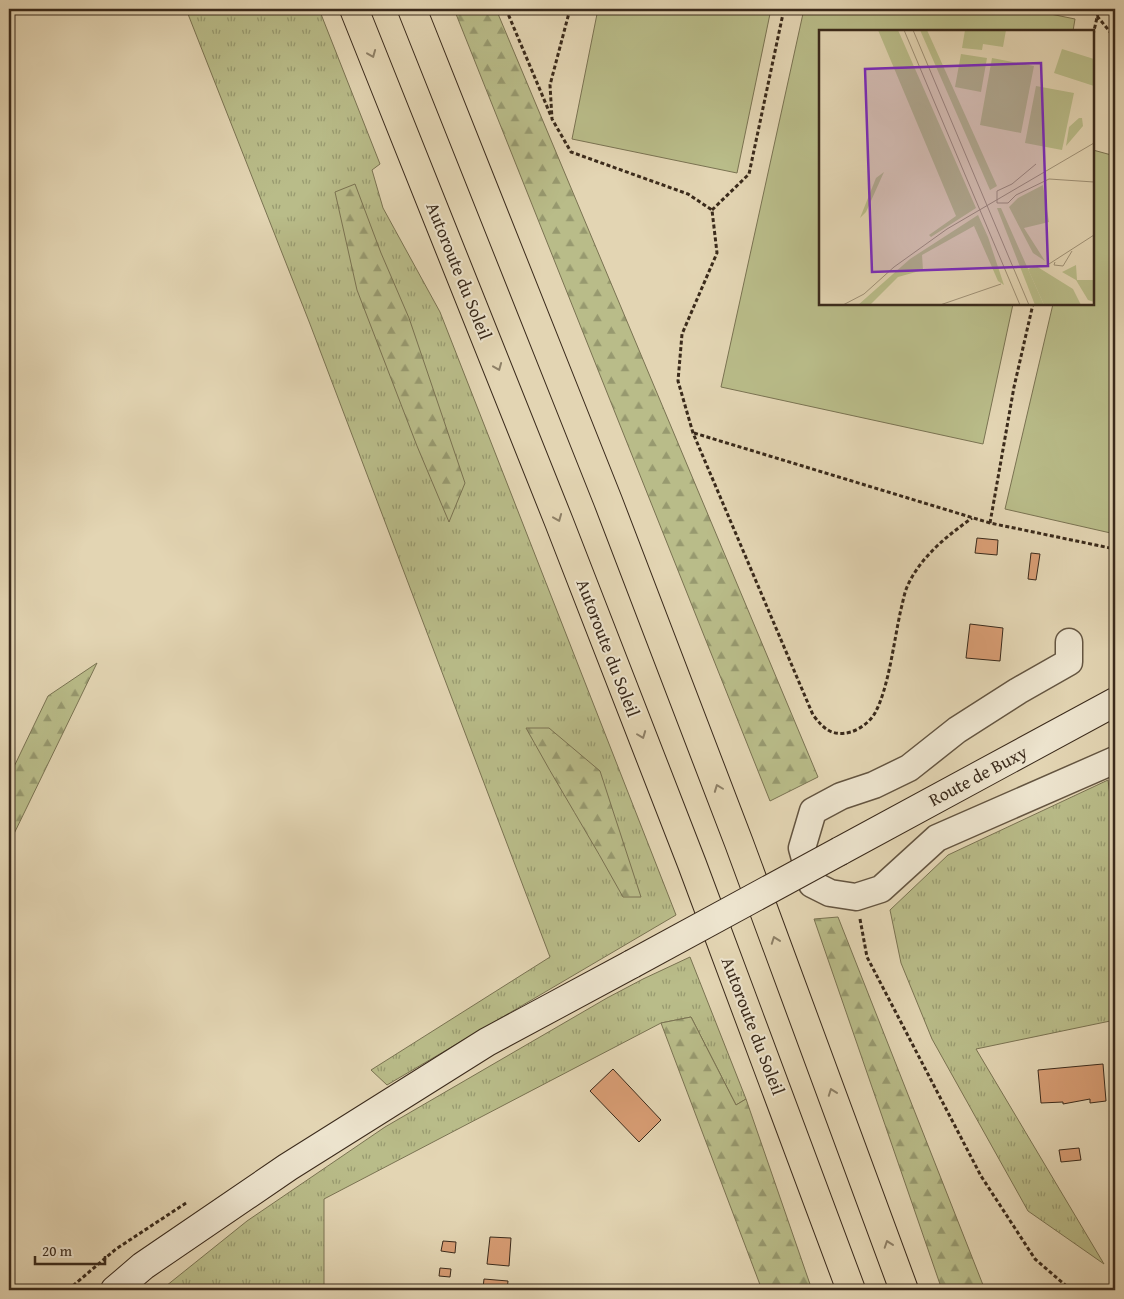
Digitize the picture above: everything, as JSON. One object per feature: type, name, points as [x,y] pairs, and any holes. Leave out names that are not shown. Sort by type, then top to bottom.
[{"type":"highway","name":"Autoroute du Soleil","points":[[354,9],[570,550],[692,864],[851,1290]]},
{"type":"highway","points":[[412,9],[604,492],[721,796],[904,1290]]},
{"type":"main road","name":"Route de Buxy","points":[[115,1290],[143,1266],[288,1166],[487,1042],[1115,702]]},
{"type":"street","points":[[1069,642],[1069,662],[1018,691],[957,730],[909,768],[874,785],[841,796],[813,810],[802,848],[812,884],[830,893],[856,897],[881,889],[937,838],[1115,760]]},
{"type":"path","points":[[506,9],[552,119],[571,152],[688,194],[712,210],[717,253],[682,334],[678,381],[693,433],[812,715],[825,729],[842,734],[860,729],[874,714],[884,688],[894,636],[907,587],[924,560],[935,548],[972,518]]},
{"type":"path","points":[[552,119],[550,85],[570,9]]},
{"type":"path","points":[[712,210],[750,174],[784,9]]},
{"type":"path","points":[[1094,31],[1099,9]]},
{"type":"path","points":[[1097,16],[1115,38]]},
{"type":"path","points":[[990,524],[1014,387],[1033,305]]},
{"type":"path","points":[[693,433],[990,524],[1115,549]]},
{"type":"path","points":[[856,897],[867,957],[981,1176],[1035,1259],[1071,1290]]},
{"type":"path","points":[[1103,1290],[1115,1286]]},
{"type":"green space","points":[[186,9],[319,9],[380,164],[372,170],[383,208],[440,312],[676,915],[387,1085],[371,1070],[550,957],[310,324]]},
{"type":"green space","points":[[454,9],[496,9],[818,777],[770,801]]},
{"type":"green space","points":[[598,9],[771,9],[737,173],[572,139]]},
{"type":"green space","points":[[804,9],[1026,9],[1075,19],[1073,30],[819,30],[819,305],[1013,305],[983,444],[721,387]]},
{"type":"green space","points":[[1094,150],[1115,156],[1115,534],[1005,509],[1053,305],[1094,305]]},
{"type":"green space","points":[[355,184],[381,253],[409,318],[465,483],[449,522],[417,446],[357,290],[335,192]]},
{"type":"green space","points":[[97,663],[9,844],[9,777],[48,696]]},
{"type":"green space","points":[[526,728],[549,728],[600,771],[641,897],[623,897]]},
{"type":"green space","points":[[1108,780],[1115,836],[1115,1020],[976,1049],[1104,1264],[1028,1211],[932,1039],[901,963],[890,910],[948,855]]},
{"type":"green space","points":[[838,917],[985,1290],[942,1290],[814,919]]},
{"type":"green space","points":[[690,957],[746,1099],[736,1105],[691,1017],[661,1023],[324,1199],[324,1290],[161,1290],[247,1221],[385,1127],[607,998]]},
{"type":"green space","points":[[691,1017],[736,1105],[746,1099],[812,1290],[762,1290],[661,1023]]},
{"type":"building","points":[[977,538],[998,540],[997,555],[975,553]]},
{"type":"building","points":[[1031,553],[1040,554],[1036,580],[1028,579]]},
{"type":"building","points":[[970,624],[1003,628],[1000,661],[966,658]]},
{"type":"building","points":[[1103,1064],[1106,1101],[1090,1103],[1090,1099],[1063,1104],[1063,1102],[1041,1103],[1038,1070]]},
{"type":"building","points":[[613,1069],[661,1120],[639,1142],[590,1091]]},
{"type":"building","points":[[1079,1148],[1081,1160],[1061,1162],[1059,1150]]},
{"type":"building","points":[[490,1237],[511,1238],[509,1266],[487,1264]]},
{"type":"building","points":[[443,1241],[456,1242],[455,1253],[441,1251]]},
{"type":"building","points":[[440,1268],[451,1269],[450,1277],[439,1276]]},
{"type":"building","points":[[484,1279],[508,1281],[507,1290],[486,1290],[483,1288]]}]
